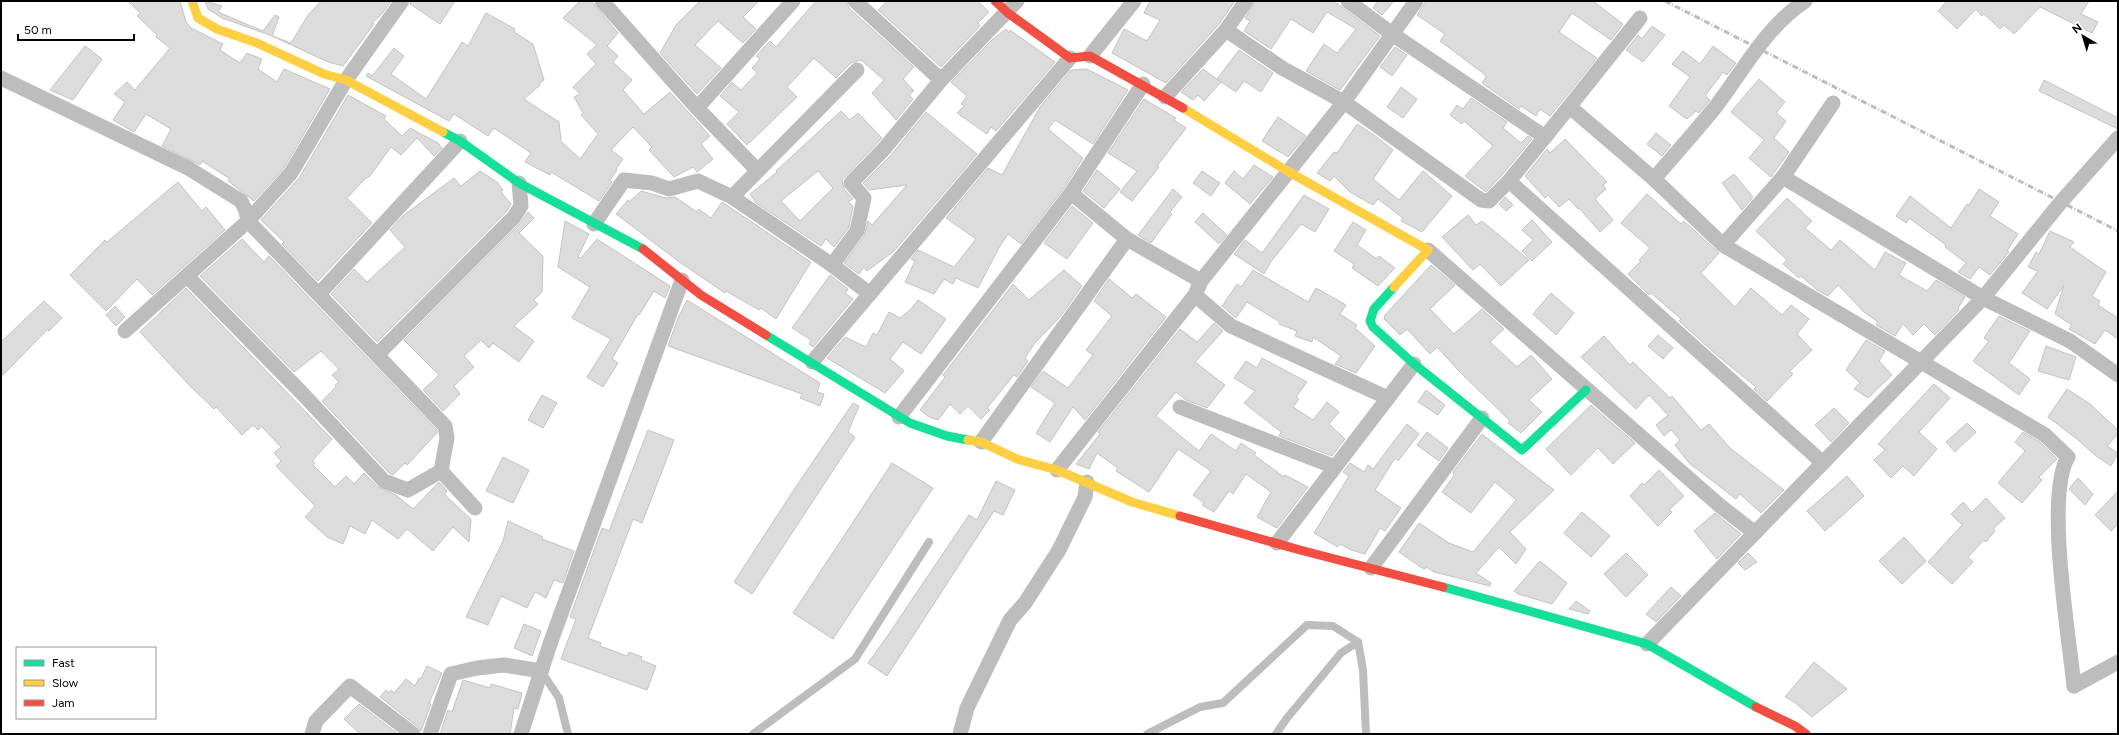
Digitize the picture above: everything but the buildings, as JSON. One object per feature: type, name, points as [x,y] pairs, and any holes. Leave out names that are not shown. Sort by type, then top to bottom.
[{"type":"street","points":[[192,1],[198,18],[217,29],[257,43],[324,74],[346,80],[460,141],[523,185],[643,249],[701,295],[812,362],[899,418],[947,436],[981,442],[1017,459],[1057,470],[1132,502],[1647,644],[1764,711],[1795,726],[1806,734]]},
{"type":"street","points":[[125,331],[248,221],[295,167],[346,80],[402,1]]},
{"type":"street","points":[[602,1],[697,108],[757,170]]},
{"type":"street","points":[[697,108],[793,1]]},
{"type":"street","points":[[855,1],[941,80]]},
{"type":"street","points":[[995,1],[1008,13],[1070,58],[1090,56],[1143,84],[1289,172],[1428,250],[1586,390],[1719,505],[1755,533]]},
{"type":"street","points":[[832,265],[856,231],[864,198],[851,183],[884,149],[941,80],[1008,13],[1017,1]]},
{"type":"street","points":[[1090,56],[1134,1]]},
{"type":"street","points":[[1165,97],[1226,30],[1246,1]]},
{"type":"street","points":[[1348,1],[1392,34],[1545,137]]},
{"type":"street","points":[[1057,470],[1194,295],[1201,281],[1344,102],[1416,1]]},
{"type":"street","points":[[1654,179],[1717,105],[1766,35],[1791,10],[1805,1]]},
{"type":"street","points":[[1226,30],[1282,68],[1344,102],[1481,200],[1489,201],[1509,181],[1640,18]]},
{"type":"street","points":[[812,362],[1070,58]]},
{"type":"street","points":[[732,197],[857,70]]},
{"type":"street","points":[[1,78],[188,168],[241,201],[246,211],[248,221],[445,426],[447,433],[441,471]]},
{"type":"street","points":[[899,418],[1071,193],[1143,84]]},
{"type":"street","points":[[1724,244],[1783,177],[1833,104]]},
{"type":"street","points":[[1570,107],[1654,179],[1724,244],[1921,362],[2045,434],[2068,457],[2063,466],[2058,504],[2060,558],[2074,686]]},
{"type":"street","points":[[1647,644],[1983,298],[2061,202],[2118,138]]},
{"type":"street","points":[[319,294],[460,141]]},
{"type":"street","points":[[1783,177],[1983,298],[2070,341],[2118,375]]},
{"type":"street","points":[[594,224],[624,180],[652,183],[668,189],[698,181],[732,197],[832,265],[870,294]]},
{"type":"street","points":[[1509,181],[1823,463]]},
{"type":"street","points":[[377,355],[514,217],[521,206],[523,185]]},
{"type":"street","points":[[1071,193],[1127,238],[1201,281]]},
{"type":"street","points":[[981,442],[1127,238]]},
{"type":"street","points":[[1428,250],[1374,309],[1370,321],[1373,327],[1414,364],[1522,450],[1586,390]]},
{"type":"street","points":[[187,276],[301,392],[384,481],[408,490],[441,471]]},
{"type":"street","points":[[521,734],[541,672],[682,280]]},
{"type":"street","points":[[1194,295],[1231,326],[1388,398]]},
{"type":"street","points":[[1277,543],[1414,364]]},
{"type":"street","points":[[1180,407],[1335,467]]},
{"type":"street","points":[[1371,568],[1482,418]]},
{"type":"street","points":[[441,471],[476,508]]},
{"type":"street","points":[[960,734],[967,708],[1010,620],[1026,603],[1059,550],[1085,497],[1087,482]]},
{"type":"street","points":[[2074,686],[2118,662]]},
{"type":"street","points":[[430,734],[451,674],[477,668],[504,665],[541,672]]},
{"type":"street","points":[[2074,686],[2118,669]]},
{"type":"street","points":[[312,734],[316,721],[350,686],[413,734]]},
{"type":"lane","points":[[753,734],[855,659],[929,542]]},
{"type":"lane","points":[[1147,734],[1200,707],[1223,703],[1307,625],[1333,626],[1358,642],[1363,670],[1366,734]]},
{"type":"lane","points":[[1276,734],[1287,718],[1341,653],[1358,642]]},
{"type":"lane","points":[[541,672],[559,698],[568,734]]},
{"type":"railway","points":[[1665,1],[2118,231]]},
{"type":"traffic: fast","points":[[443,132],[460,141],[519,183],[643,249]]},
{"type":"traffic: fast","points":[[1394,287],[1374,309],[1370,321],[1373,327],[1414,364],[1522,450],[1586,390]]},
{"type":"traffic: fast","points":[[766,335],[910,423],[947,436],[968,440]]},
{"type":"traffic: fast","points":[[1443,587],[1647,644],[1756,707]]},
{"type":"traffic: slow","points":[[192,1],[198,18],[217,29],[257,43],[324,74],[346,80],[443,132]]},
{"type":"traffic: slow","points":[[1183,108],[1289,172],[1428,250],[1394,287]]},
{"type":"traffic: slow","points":[[968,440],[981,442],[1017,459],[1057,470],[1132,502],[1180,516]]},
{"type":"traffic: jam","points":[[995,1],[1008,13],[1070,58],[1090,56],[1183,108]]},
{"type":"traffic: jam","points":[[643,249],[701,295],[766,335]]},
{"type":"traffic: jam","points":[[1180,516],[1300,550],[1443,587]]},
{"type":"traffic: jam","points":[[1756,707],[1795,726],[1806,734]]}]
